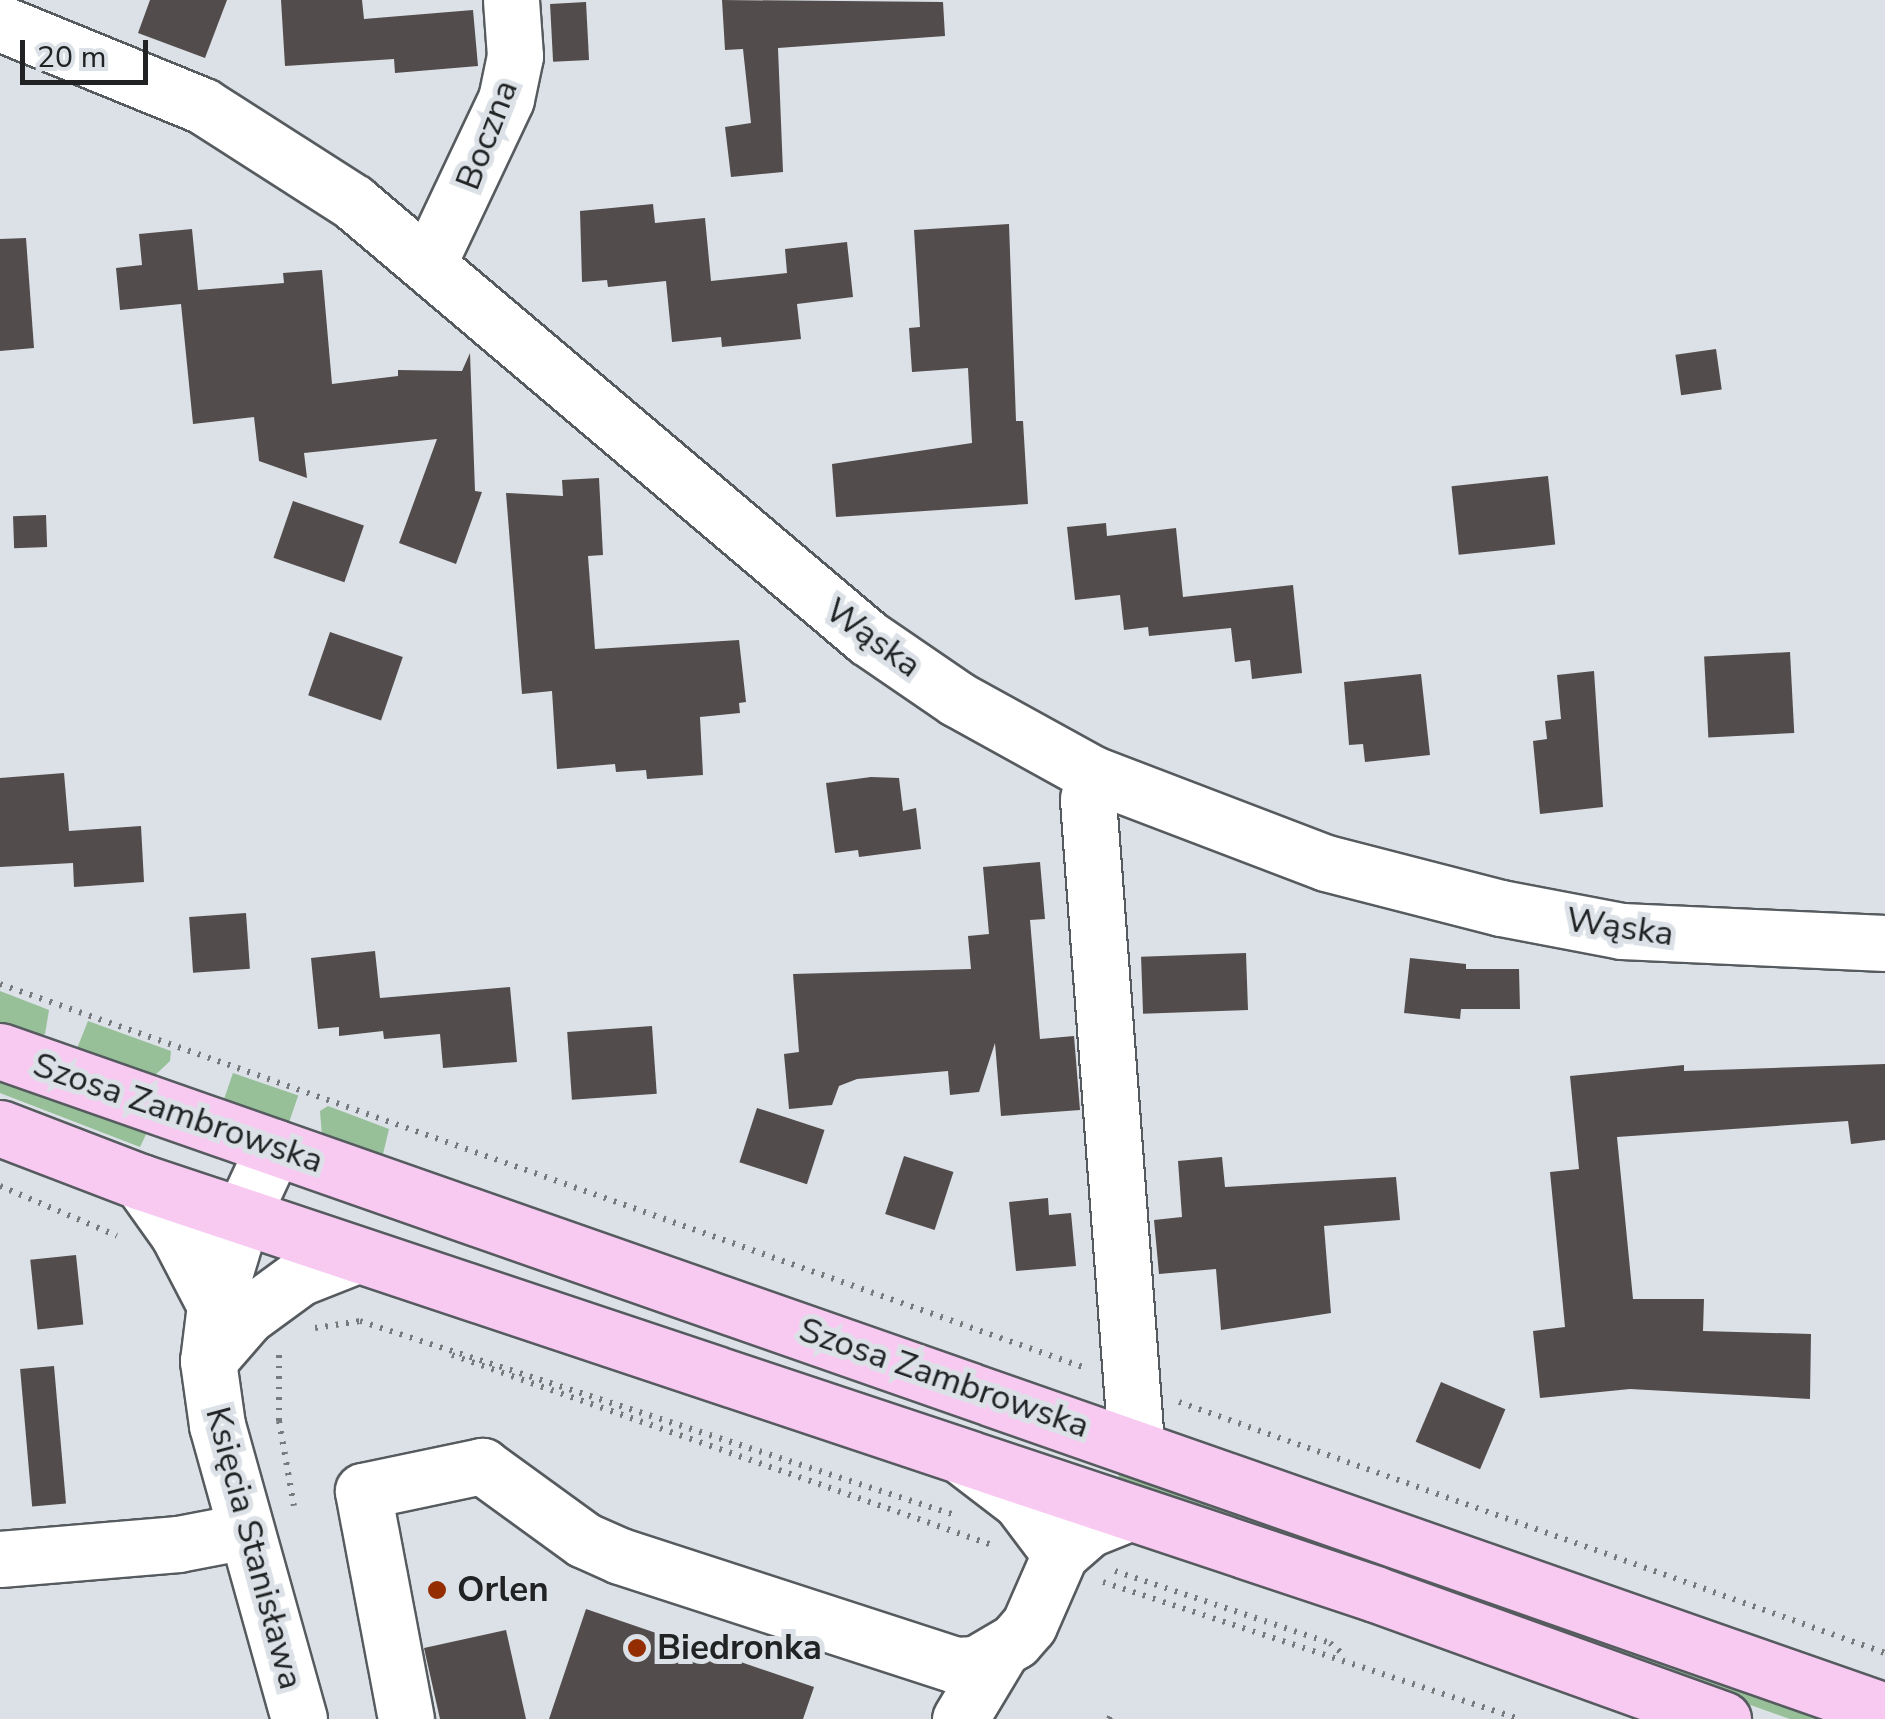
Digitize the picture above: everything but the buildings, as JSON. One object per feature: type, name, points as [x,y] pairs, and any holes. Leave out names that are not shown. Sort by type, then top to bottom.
[{"type":"main road","name":"Szosa Zambrowska","points":[[0,1050],[1136,1444],[1885,1712]]},
{"type":"main road","name":"Szosa Zambrowska","points":[[0,1128],[141,1182],[1129,1513],[1722,1719]]},
{"type":"main road","points":[[746,1387],[775,1365],[779,1340],[768,1318]]},
{"type":"street","name":"Boczna","points":[[429,262],[506,99],[514,56],[512,0]]},
{"type":"street","name":"Wąska","points":[[0,24],[203,106],[353,202],[429,262],[868,638],[957,699],[1094,774],[1326,863],[1500,908],[1622,931],[1885,944]]},
{"type":"street","points":[[1094,774],[1088,800],[1136,1444]]},
{"type":"street","name":"Księcia Stanisława","points":[[274,1148],[242,1216],[215,1304],[208,1361],[217,1425],[299,1719]]},
{"type":"street","points":[[141,1182],[178,1234],[215,1304]]},
{"type":"street","points":[[208,1361],[246,1316],[298,1278],[357,1255]]},
{"type":"street","points":[[965,1459],[1020,1501],[1057,1560]]},
{"type":"street","points":[[406,1719],[363,1492],[482,1466],[584,1540],[620,1556],[955,1665],[999,1654]]},
{"type":"street","points":[[960,1719],[999,1654],[1030,1624],[1057,1560],[1090,1529],[1129,1513]]},
{"type":"street","points":[[0,1559],[178,1544],[246,1531]]},
{"type":"path","points":[[0,984],[1885,1653]]},
{"type":"path","points":[[964,1518],[360,1322],[740,1462],[1330,1643],[1346,1658]]},
{"type":"path","points":[[1057,1560],[1519,1719]]},
{"type":"green space","points":[[0,991],[49,1010],[45,1034],[37,1038],[0,1025]]},
{"type":"green space","points":[[88,1021],[171,1051],[170,1061],[153,1077],[76,1051]]},
{"type":"green space","points":[[233,1073],[298,1095],[288,1125],[223,1102]]},
{"type":"green space","points":[[0,1075],[150,1126],[140,1147],[0,1093]]},
{"type":"green space","points":[[328,1106],[389,1129],[383,1154],[322,1136],[320,1111]]},
{"type":"green space","points":[[1116,1466],[1832,1719],[1790,1719],[1120,1481]]},
{"type":"place","name":"Orlen","points":[[437,1590]]},
{"type":"place","name":"Biedronka","points":[[637,1648]]}]
